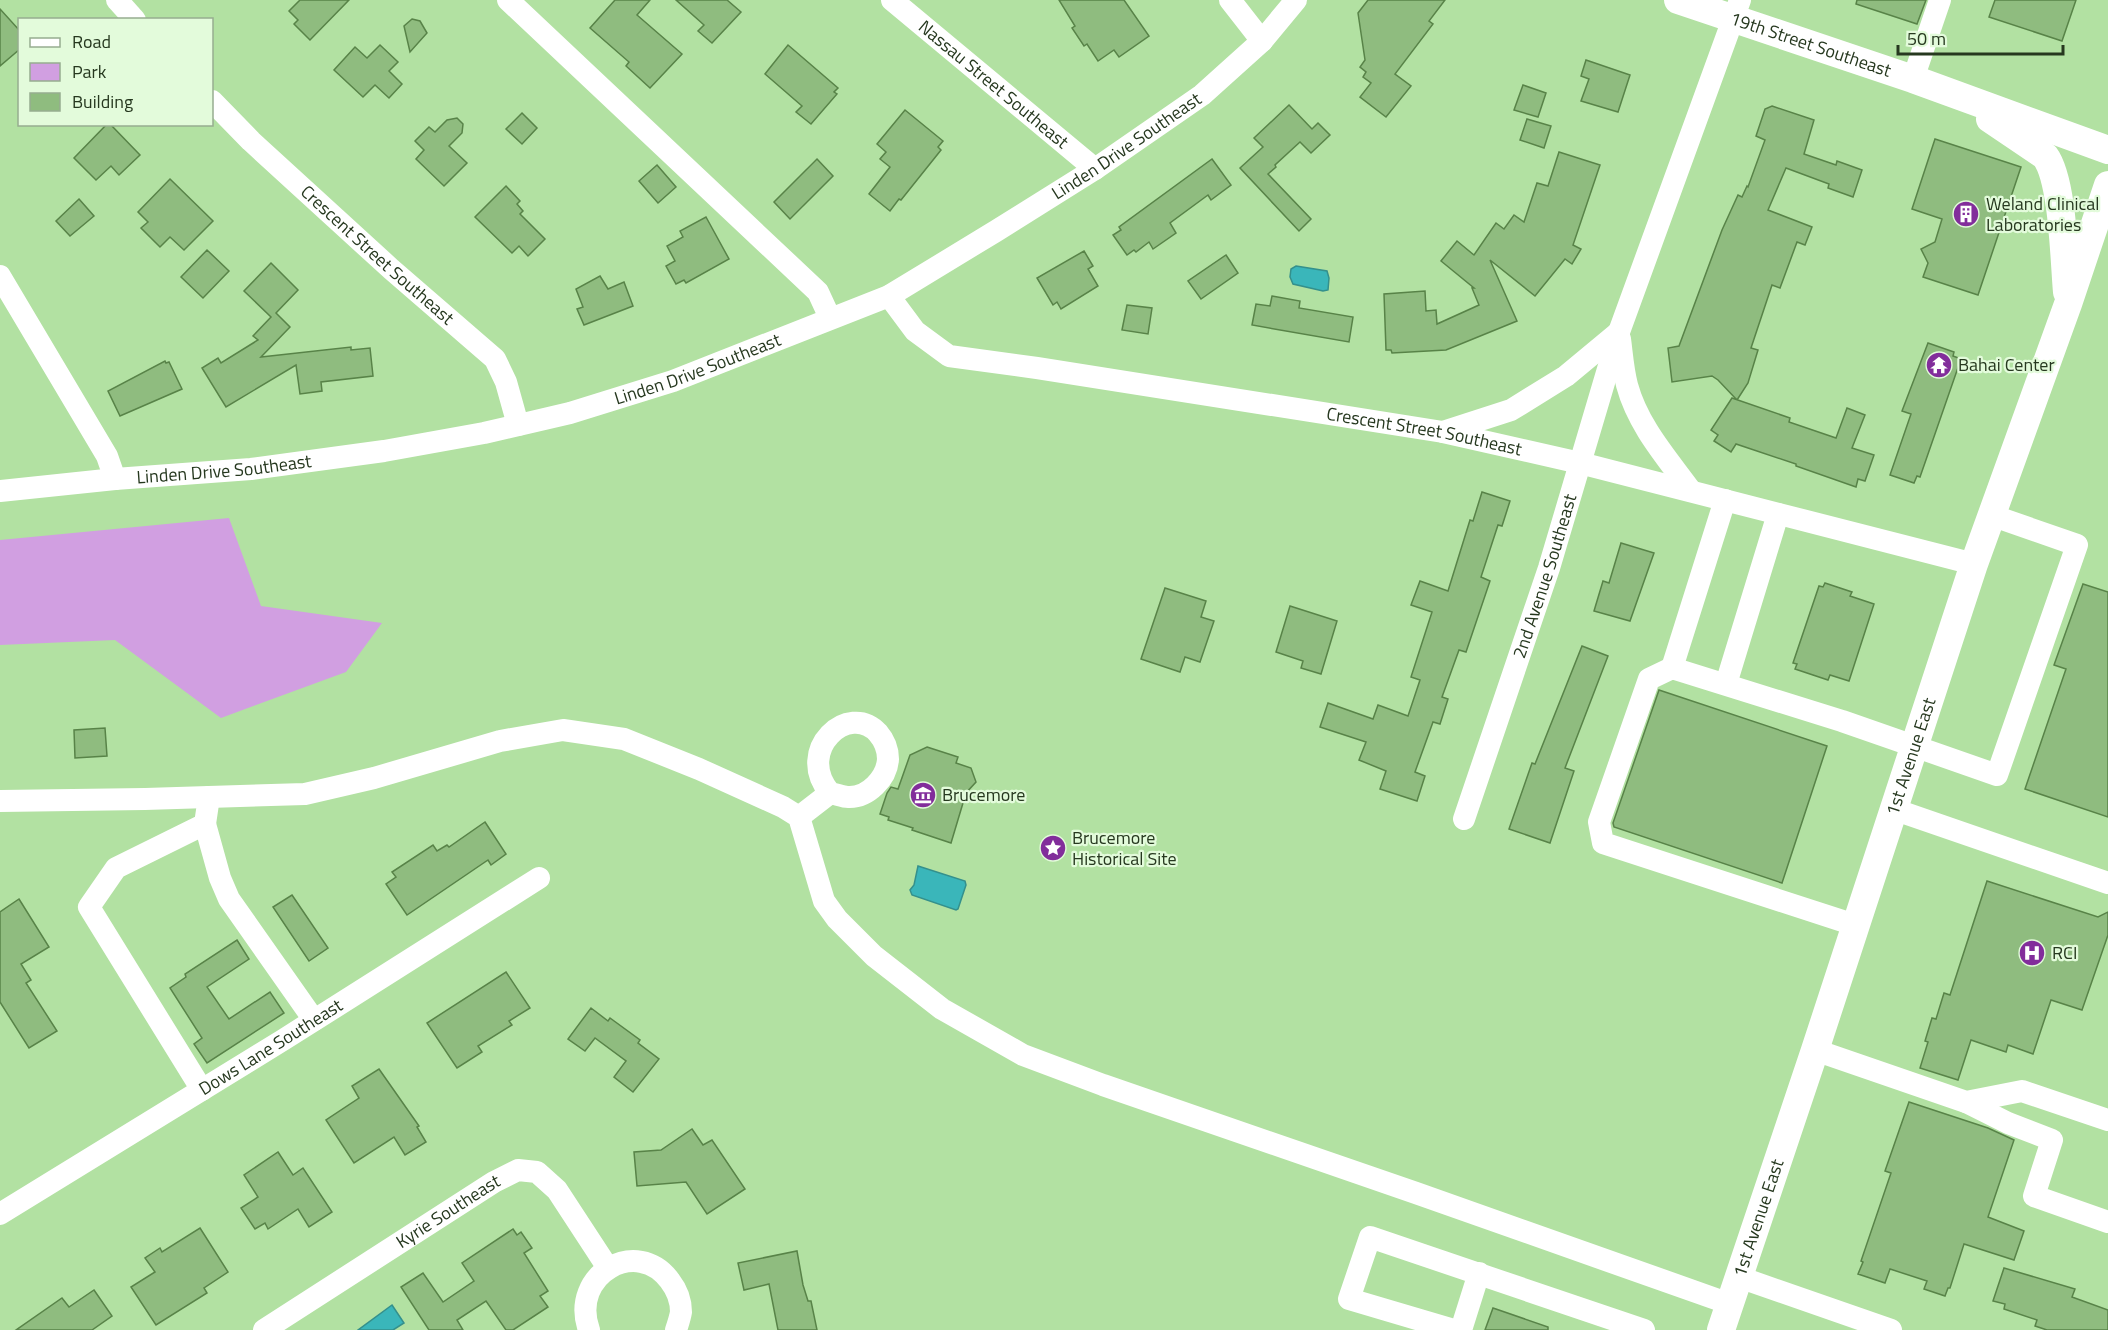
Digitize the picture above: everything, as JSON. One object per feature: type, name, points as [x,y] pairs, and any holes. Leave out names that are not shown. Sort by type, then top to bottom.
[{"type":"main road","name":"19th Street Southeast","points":[[1678,0],[1737,10],[1942,90],[2108,150]]},
{"type":"main road","name":"19th Street Southeast","points":[[1942,90],[2007,129],[2050,162],[2054,171],[2060,216],[2068,304]]},
{"type":"main road","name":"1st Avenue East","points":[[1725,1317],[1974,564],[2068,304],[2108,185]]},
{"type":"street","points":[[117,0],[133,18]]},
{"type":"street","points":[[508,0],[818,292],[830,318]]},
{"type":"street","name":"Nassau Street Southeast","points":[[892,0],[1095,169]]},
{"type":"street","points":[[1230,0],[1262,41]]},
{"type":"street","name":"Linden Drive Southeast","points":[[0,491],[115,479],[251,469],[384,451],[570,413],[673,381],[889,296],[1095,169],[1202,95],[1262,41],[1296,0]]},
{"type":"street","points":[[1913,79],[1940,0]]},
{"type":"street","name":"2nd Avenue Southeast","points":[[1464,819],[1549,568],[1619,332],[1737,10]]},
{"type":"street","name":"Crescent Street Southeast","points":[[213,102],[251,141],[391,269],[495,359],[506,382],[518,425]]},
{"type":"street","points":[[0,276],[107,456],[115,479]]},
{"type":"street","name":"Crescent Street Southeast","points":[[889,296],[915,331],[949,356],[1443,432],[1580,463],[1974,564]]},
{"type":"street","points":[[1443,432],[1511,410],[1566,376],[1619,332]]},
{"type":"street","name":"2nd Avenue Southeast","points":[[1619,332],[1627,385],[1637,413],[1652,439],[1691,491]]},
{"type":"street","points":[[1672,668],[1725,500]]},
{"type":"street","points":[[1726,684],[1778,514]]},
{"type":"street","points":[[1855,925],[1604,843],[1599,822],[1648,679],[1672,668],[1997,775],[2077,545],[1991,515]]},
{"type":"street","points":[[0,801],[305,794],[374,778],[500,741],[563,730],[624,739],[699,769],[783,807],[799,817],[824,901],[837,919],[874,956],[942,1009],[1023,1055],[1103,1085],[1416,1192],[1725,1317]]},
{"type":"street","points":[[799,817],[830,793]]},
{"type":"street","points":[[209,797],[205,825],[220,878],[229,899],[314,1020]]},
{"type":"street","points":[[1893,810],[2108,883]]},
{"type":"street","points":[[202,1090],[88,907],[117,868],[205,825]]},
{"type":"street","name":"Dows Lane Southeast","points":[[0,1214],[539,878]]},
{"type":"street","points":[[1815,1050],[1966,1102],[2008,1123],[2052,1140],[2034,1196],[2108,1222]]},
{"type":"street","points":[[1966,1102],[2022,1091],[2108,1120]]},
{"type":"street","name":"Kyrie Southeast","points":[[264,1330],[494,1182],[519,1170],[537,1172],[556,1190],[608,1268]]},
{"type":"street","points":[[1454,1330],[1349,1299],[1370,1237],[1644,1330]]},
{"type":"street","points":[[589,1330],[584,1317],[585,1298],[593,1281],[608,1268],[627,1262],[648,1264],[665,1274],[677,1291],[681,1311],[676,1330]]},
{"type":"street","points":[[1461,1330],[1479,1273]]},
{"type":"street","points":[[1739,1277],[1879,1328]]},
{"type":"green space","points":[[229,518],[261,606],[382,623],[346,672],[221,718],[115,640],[0,645],[0,540]]},
{"type":"water","points":[[1296,266],[1327,271],[1328,290],[1323,291],[1293,284],[1290,277],[1291,269]]},
{"type":"water","points":[[918,866],[965,881],[966,885],[958,909],[912,895],[910,890],[914,885]]},
{"type":"water","points":[[392,1305],[404,1323],[393,1330],[358,1330]]},
{"type":"building","points":[[300,0],[349,0],[310,40],[294,24],[298,20],[289,11]]},
{"type":"building","points":[[615,0],[650,0],[637,15],[682,54],[650,88],[626,66],[629,62],[590,28]]},
{"type":"building","points":[[676,0],[727,0],[741,12],[712,43],[698,31],[704,25]]},
{"type":"building","points":[[1059,0],[1124,0],[1149,36],[1119,57],[1114,50],[1098,61],[1087,44],[1084,46],[1072,28],[1075,26]]},
{"type":"building","points":[[1368,0],[1445,0],[1429,21],[1433,24],[1395,74],[1411,86],[1386,117],[1360,97],[1371,83],[1363,77],[1366,72],[1360,67],[1365,60],[1358,13]]},
{"type":"building","points":[[1857,0],[1926,0],[1917,24],[1856,4]]},
{"type":"building","points":[[1995,0],[2076,0],[2062,41],[1989,17]]},
{"type":"building","points":[[0,9],[18,29],[18,51],[0,66]]},
{"type":"building","points":[[412,19],[420,21],[427,33],[410,52],[404,26]]},
{"type":"building","points":[[380,45],[398,62],[389,71],[402,84],[389,98],[375,85],[363,97],[334,70],[355,47],[367,58]]},
{"type":"building","points":[[788,45],[838,88],[834,92],[837,94],[811,124],[796,112],[802,106],[765,74]]},
{"type":"building","points":[[1586,60],[1630,75],[1618,112],[1581,101],[1589,79],[1581,76]]},
{"type":"building","points":[[1523,85],[1546,93],[1538,117],[1514,110]]},
{"type":"building","points":[[1289,105],[1312,129],[1318,123],[1330,135],[1311,153],[1300,142],[1268,174],[1311,219],[1299,231],[1240,168],[1263,147],[1254,138]]},
{"type":"building","points":[[1772,106],[1814,120],[1804,154],[1836,165],[1837,161],[1862,170],[1853,197],[1828,188],[1829,184],[1786,168],[1768,210],[1812,227],[1805,245],[1797,242],[1780,288],[1772,285],[1751,348],[1758,350],[1748,383],[1737,400],[1712,376],[1672,382],[1668,348],[1679,346],[1722,230],[1738,195],[1742,197],[1748,187],[1765,140],[1756,136],[1765,109]]},
{"type":"building","points":[[905,110],[943,141],[938,147],[941,150],[890,211],[869,194],[890,167],[880,159],[886,152],[877,144]]},
{"type":"building","points":[[522,113],[537,128],[522,144],[506,129]]},
{"type":"building","points":[[457,118],[463,124],[462,133],[449,146],[467,163],[444,186],[416,159],[424,150],[415,141],[429,127],[435,132],[447,120]]},
{"type":"building","points":[[1527,119],[1551,126],[1544,148],[1520,140]]},
{"type":"building","points":[[105,126],[112,126],[140,155],[119,175],[111,166],[96,180],[74,158]]},
{"type":"building","name":"Weland Clinical Laboratories","points":[[1935,139],[2021,167],[1978,295],[1923,277],[1928,263],[1921,249],[1935,242],[1942,219],[1912,209]]},
{"type":"building","points":[[1559,152],[1600,165],[1573,245],[1581,249],[1572,264],[1565,259],[1535,296],[1490,260],[1517,321],[1446,350],[1392,353],[1391,350],[1386,350],[1384,294],[1425,291],[1426,311],[1436,310],[1437,324],[1479,305],[1472,288],[1474,288],[1441,261],[1457,241],[1474,255],[1496,223],[1504,229],[1514,215],[1524,222],[1537,183],[1548,186]]},
{"type":"building","points":[[817,159],[833,176],[790,219],[774,202]]},
{"type":"building","points":[[1212,159],[1231,185],[1211,200],[1208,195],[1170,223],[1176,233],[1153,249],[1149,242],[1136,252],[1134,250],[1127,255],[1113,235],[1121,230],[1119,227]]},
{"type":"building","points":[[657,165],[676,187],[658,203],[639,181]]},
{"type":"building","points":[[170,179],[213,221],[184,250],[170,237],[160,247],[141,228],[148,222],[138,212]]},
{"type":"building","points":[[506,186],[520,201],[517,204],[523,211],[520,214],[545,239],[528,256],[519,246],[512,253],[475,217]]},
{"type":"building","points":[[79,199],[94,216],[70,236],[56,221]]},
{"type":"building","points":[[706,217],[729,259],[686,283],[684,280],[676,284],[666,266],[675,261],[667,246],[683,237],[680,231]]},
{"type":"building","points":[[207,250],[229,271],[203,298],[181,277]]},
{"type":"building","points":[[1084,251],[1093,266],[1088,269],[1098,286],[1061,309],[1057,302],[1053,305],[1037,278]]},
{"type":"building","points":[[1226,255],[1238,273],[1201,299],[1188,281]]},
{"type":"building","points":[[271,263],[298,290],[276,313],[290,327],[261,357],[351,347],[351,350],[370,348],[373,376],[321,382],[322,391],[300,394],[296,365],[226,407],[202,368],[218,358],[221,363],[258,340],[253,336],[271,317],[244,291]]},
{"type":"building","points":[[600,276],[608,289],[624,282],[633,306],[584,325],[577,309],[583,307],[576,289]]},
{"type":"building","points":[[1272,296],[1300,301],[1299,308],[1353,317],[1349,342],[1252,325],[1256,304],[1270,306]]},
{"type":"building","points":[[1127,305],[1152,308],[1148,334],[1122,330]]},
{"type":"building","points":[[1928,343],[1954,352],[1953,356],[1961,359],[1920,477],[1917,476],[1914,483],[1890,475],[1911,414],[1902,411]]},
{"type":"building","points":[[165,361],[169,362],[182,389],[120,416],[108,391]]},
{"type":"building","points":[[1732,398],[1790,418],[1789,422],[1836,438],[1847,408],[1865,415],[1852,448],[1874,455],[1865,481],[1858,479],[1856,487],[1736,444],[1731,452],[1714,441],[1718,435],[1711,430]]},
{"type":"building","points":[[1482,492],[1510,501],[1502,526],[1498,525],[1481,577],[1490,581],[1466,652],[1459,650],[1442,697],[1448,699],[1440,724],[1433,722],[1415,772],[1425,776],[1417,801],[1380,789],[1386,771],[1359,760],[1366,742],[1320,727],[1328,703],[1373,719],[1378,705],[1408,716],[1420,680],[1411,677],[1432,612],[1411,605],[1420,581],[1448,591],[1470,520],[1473,521]]},
{"type":"building","points":[[1621,543],[1654,553],[1630,621],[1594,611],[1603,581],[1609,583]]},
{"type":"building","points":[[1825,583],[1852,592],[1850,596],[1874,604],[1849,681],[1830,675],[1828,680],[1795,669],[1797,664],[1793,663],[1819,586],[1823,587]]},
{"type":"building","points":[[2083,584],[2108,592],[2108,817],[2025,789],[2066,669],[2054,665]]},
{"type":"building","points":[[1165,588],[1206,601],[1201,617],[1214,621],[1200,662],[1185,657],[1180,672],[1141,659]]},
{"type":"building","points":[[1290,606],[1337,621],[1321,674],[1301,668],[1303,661],[1276,652]]},
{"type":"building","points":[[1582,646],[1608,656],[1565,768],[1574,771],[1550,843],[1509,829],[1532,763],[1535,764]]},
{"type":"building","points":[[1659,690],[1827,746],[1782,883],[1614,827],[1613,823]]},
{"type":"building","points":[[105,728],[107,756],[75,758],[74,730]]},
{"type":"building","name":"Brucemore","points":[[927,747],[958,757],[956,763],[971,768],[976,782],[966,793],[951,843],[912,830],[913,828],[888,820],[889,817],[880,814],[891,787],[898,789],[910,755]]},
{"type":"building","points":[[485,822],[506,854],[491,865],[488,860],[407,915],[386,884],[396,877],[392,872],[433,845],[437,851],[447,845],[449,847]]},
{"type":"building","name":"RCI","points":[[1987,881],[2098,917],[2108,912],[2108,935],[2082,1010],[2051,1000],[2033,1054],[2008,1045],[2006,1052],[1971,1040],[1958,1080],[1920,1068],[1932,1018],[1936,1019],[1944,993],[1950,995]]},
{"type":"building","points":[[292,895],[328,948],[309,961],[273,907]]},
{"type":"building","points":[[19,899],[49,947],[21,964],[31,980],[26,983],[57,1031],[29,1048],[0,1002],[0,912]]},
{"type":"building","points":[[237,940],[249,959],[207,987],[229,1019],[270,992],[284,1013],[207,1063],[194,1044],[202,1038],[170,988],[186,977],[185,974]]},
{"type":"building","points":[[506,972],[530,1008],[509,1021],[512,1025],[478,1046],[482,1052],[457,1068],[427,1023]]},
{"type":"building","points":[[591,1008],[608,1021],[610,1018],[640,1040],[638,1043],[659,1059],[633,1092],[614,1077],[626,1061],[595,1038],[585,1051],[568,1039]]},
{"type":"building","points":[[379,1069],[419,1126],[417,1127],[426,1142],[405,1155],[394,1137],[354,1163],[326,1120],[359,1098],[352,1086]]},
{"type":"building","points":[[1909,1102],[1988,1128],[2014,1140],[1988,1217],[2024,1231],[2014,1260],[1964,1244],[1950,1288],[1945,1296],[1924,1289],[1927,1281],[1890,1269],[1885,1283],[1858,1274],[1891,1173],[1885,1171]]},
{"type":"building","points":[[692,1129],[703,1145],[712,1140],[745,1189],[707,1214],[686,1182],[637,1186],[634,1152],[661,1150]]},
{"type":"building","points":[[278,1152],[293,1175],[303,1168],[332,1212],[309,1227],[298,1209],[268,1229],[265,1223],[255,1229],[241,1208],[258,1197],[244,1175]]},
{"type":"building","points":[[200,1228],[228,1272],[204,1288],[207,1293],[156,1325],[131,1287],[155,1272],[145,1258],[160,1248],[162,1252]]},
{"type":"building","points":[[513,1229],[517,1235],[521,1232],[532,1248],[524,1253],[548,1291],[540,1296],[548,1307],[513,1330],[506,1330],[486,1301],[457,1320],[463,1330],[429,1330],[401,1287],[423,1273],[443,1302],[474,1281],[462,1263]]},
{"type":"building","points":[[797,1251],[803,1285],[808,1301],[811,1301],[817,1330],[778,1330],[769,1284],[744,1290],[738,1263]]},
{"type":"building","points":[[2004,1268],[2075,1289],[2072,1297],[2108,1310],[2108,1330],[2047,1330],[2035,1326],[2037,1320],[2004,1309],[2005,1304],[1993,1301]]},
{"type":"building","points":[[94,1290],[112,1316],[92,1330],[16,1330],[62,1298],[69,1307]]},
{"type":"building","points":[[1493,1308],[1548,1327],[1548,1330],[1485,1330]]},
{"type":"place","name":"Weland Clinical Laboratories","points":[[1966,214]]},
{"type":"place","name":"Bahai Center","points":[[1939,365]]},
{"type":"place","name":"Brucemore","points":[[923,795]]},
{"type":"place","name":"Brucemore Historical Site","points":[[1053,848]]},
{"type":"place","name":"RCI","points":[[2032,953]]}]
